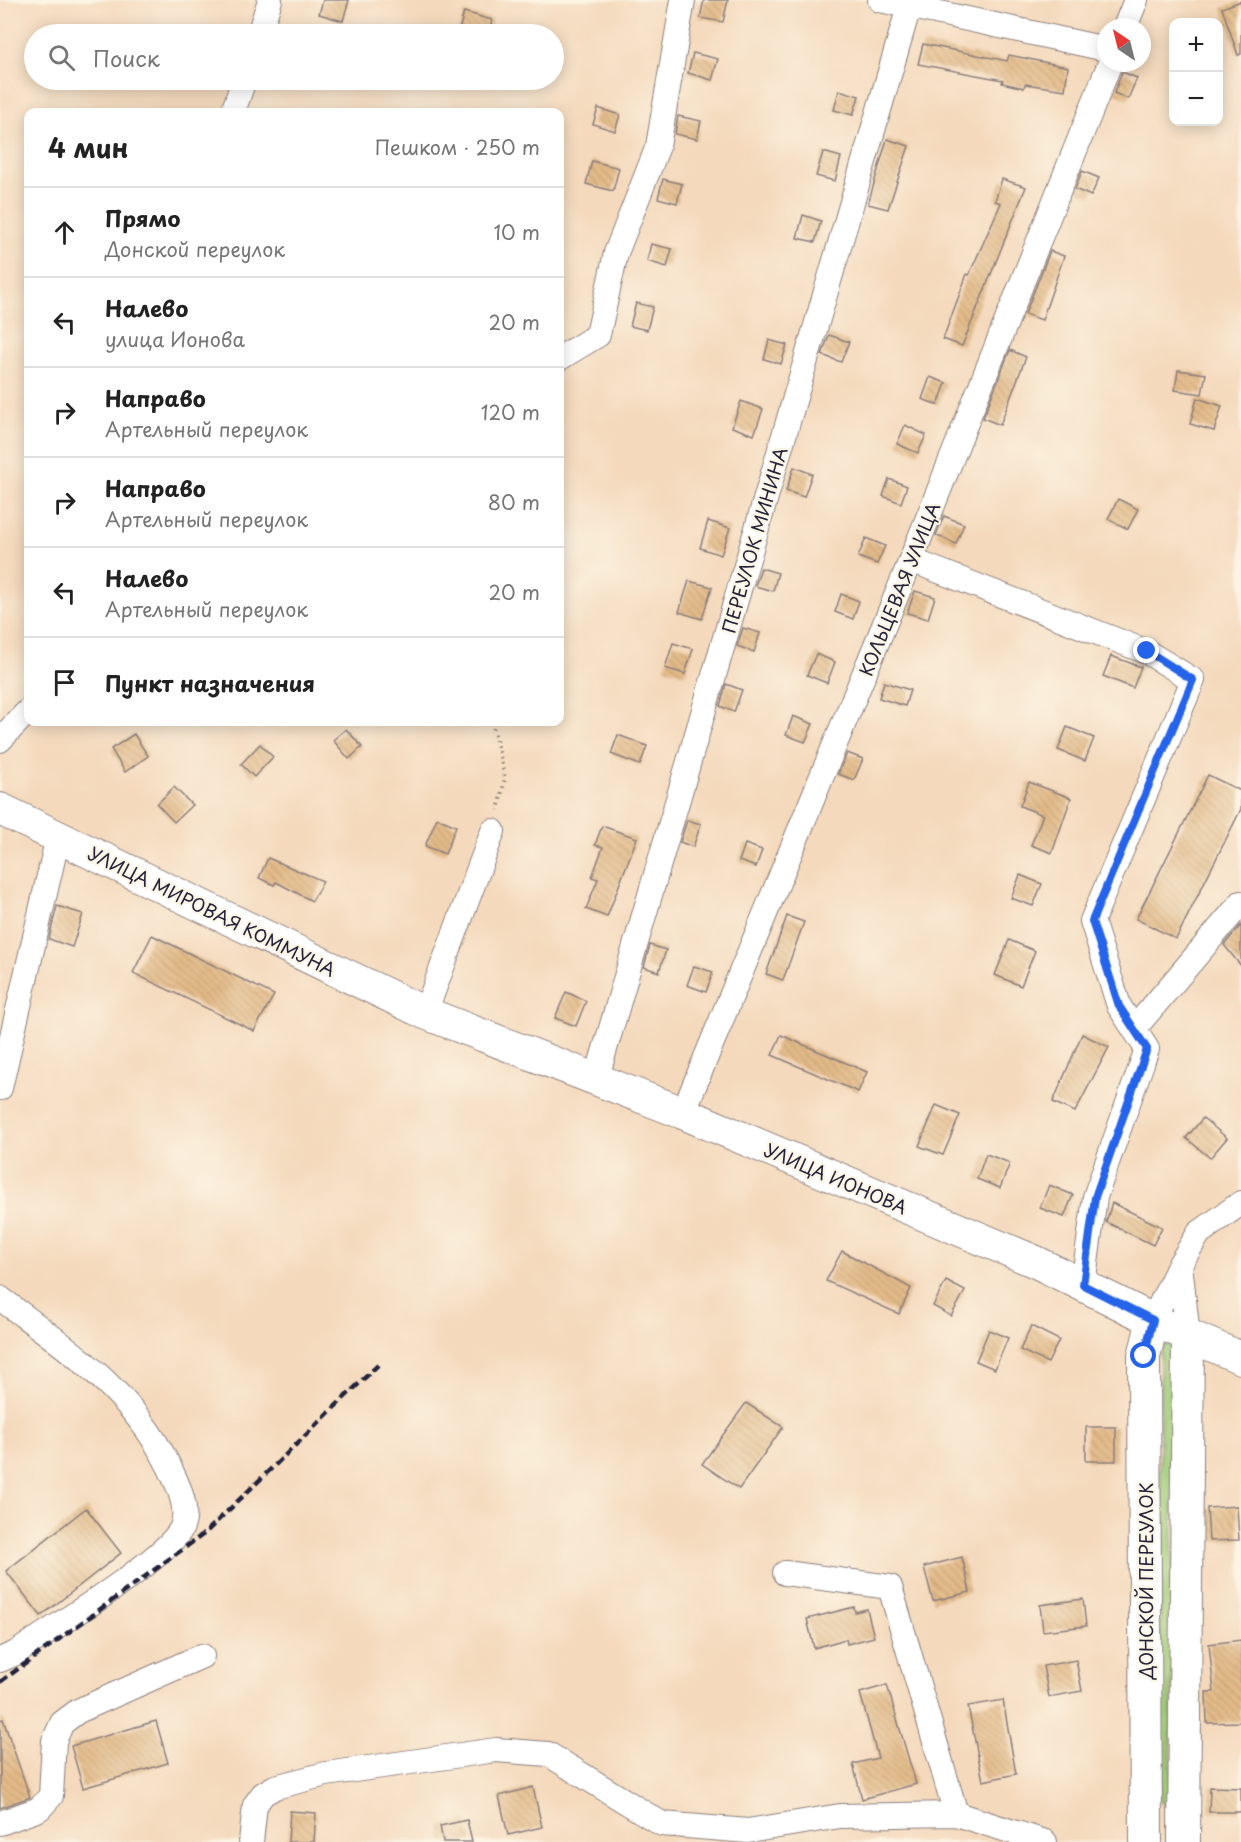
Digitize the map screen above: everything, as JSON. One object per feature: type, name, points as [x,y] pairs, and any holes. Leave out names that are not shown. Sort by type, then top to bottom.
[{"type":"main road","name":"УЛИЦА МИРОВАЯ КОММУНА","points":[[0,809],[424,1013]]},
{"type":"main road","name":"УЛИЦА ИОНОВА","points":[[424,1013],[683,1113],[1036,1262],[1153,1320],[1241,1358]]},
{"type":"main road","name":"ДОНСКОЙ ПЕРЕУЛОК","points":[[1146,1842],[1144,1356],[1153,1320]]},
{"type":"main road","points":[[1184,1842],[1188,1336]]},
{"type":"street","points":[[262,24],[270,0]]},
{"type":"street","points":[[564,356],[598,335],[616,253],[658,146],[682,0]]},
{"type":"street","points":[[880,0],[910,3],[1097,47]]},
{"type":"street","points":[[1129,18],[1136,0]]},
{"type":"street","name":"ПЕРЕУЛОК МИНИНА","points":[[596,1080],[910,3]]},
{"type":"street","name":"КОЛЬЦЕВАЯ УЛИЦА","points":[[683,1113],[911,560],[1106,72]]},
{"type":"street","points":[[234,108],[241,90]]},
{"type":"street","points":[[911,560],[1147,651],[1193,680],[1092,921],[1119,1006],[1147,1049],[1095,1197],[1083,1285]]},
{"type":"street","points":[[0,740],[24,715]]},
{"type":"street","points":[[424,1013],[493,831]]},
{"type":"street","points":[[0,1088],[58,837]]},
{"type":"street","points":[[1134,1029],[1241,903]]},
{"type":"street","points":[[1153,1320],[1180,1264],[1199,1233],[1241,1203]]},
{"type":"street","points":[[1180,1264],[1188,1336]]},
{"type":"street","points":[[0,1298],[97,1372],[132,1407],[165,1455],[183,1497],[182,1526],[161,1554],[16,1653],[0,1660]]},
{"type":"street","points":[[785,1573],[890,1587],[956,1814]]},
{"type":"street","points":[[0,1823],[39,1809],[51,1796],[54,1741],[62,1723],[78,1711],[202,1656]]},
{"type":"street","points":[[251,1842],[255,1804],[263,1794],[275,1787],[326,1774],[496,1750],[548,1754],[662,1824],[748,1831],[840,1816],[956,1814],[1045,1842]]},
{"type":"path","points":[[493,726],[505,778],[493,831]]},
{"type":"green space","points":[[1164,1345],[1174,1346],[1171,1801],[1165,1806],[1160,1801],[1160,1354]]},
{"type":"building","points":[[323,0],[349,0],[343,21],[319,14]]},
{"type":"building","points":[[704,0],[728,0],[723,22],[700,18]]},
{"type":"building","points":[[1241,1],[1241,54],[1238,55],[1222,8]]},
{"type":"building","points":[[464,12],[492,20],[491,24],[461,24]]},
{"type":"building","points":[[923,44],[1007,61],[1009,55],[1068,67],[1065,90],[1025,84],[1024,88],[1002,83],[1003,80],[918,64]]},
{"type":"building","points":[[693,53],[718,59],[712,80],[688,73]]},
{"type":"building","points":[[1122,72],[1137,78],[1128,99],[1114,93]]},
{"type":"building","points":[[839,90],[859,96],[853,115],[834,110]]},
{"type":"building","points":[[598,108],[620,115],[615,131],[593,124]]},
{"type":"building","points":[[678,116],[701,121],[697,139],[675,134]]},
{"type":"building","points":[[887,139],[909,146],[888,209],[868,204]]},
{"type":"building","points":[[823,152],[841,157],[835,181],[816,176]]},
{"type":"building","points":[[592,161],[619,168],[613,191],[586,184]]},
{"type":"building","points":[[1082,171],[1099,178],[1091,196],[1075,189]]},
{"type":"building","points":[[663,179],[682,184],[677,203],[658,198]]},
{"type":"building","points":[[1002,179],[1026,187],[962,346],[943,339],[967,274],[969,275],[1001,203],[995,201]]},
{"type":"building","points":[[803,215],[821,221],[815,242],[797,238]]},
{"type":"building","points":[[651,244],[672,249],[667,267],[647,261]]},
{"type":"building","points":[[1050,251],[1064,256],[1042,320],[1025,314]]},
{"type":"building","points":[[636,303],[653,307],[647,330],[630,326]]},
{"type":"building","points":[[829,335],[849,342],[841,362],[822,355]]},
{"type":"building","points":[[769,340],[787,345],[781,364],[764,359]]},
{"type":"building","points":[[1010,350],[1026,357],[1000,425],[983,418]]},
{"type":"building","points":[[1178,370],[1206,374],[1202,394],[1175,390]]},
{"type":"building","points":[[930,377],[946,383],[938,405],[922,399]]},
{"type":"building","points":[[1197,398],[1222,406],[1214,431],[1190,424]]},
{"type":"building","points":[[741,401],[763,409],[754,435],[732,427]]},
{"type":"building","points":[[905,425],[926,435],[918,453],[897,444]]},
{"type":"building","points":[[794,467],[812,474],[804,497],[786,491]]},
{"type":"building","points":[[889,479],[907,486],[901,503],[883,496]]},
{"type":"building","points":[[1118,499],[1138,509],[1128,529],[1108,519]]},
{"type":"building","points":[[944,516],[964,524],[956,544],[936,535]]},
{"type":"building","points":[[708,521],[730,528],[721,555],[700,548]]},
{"type":"building","points":[[866,538],[885,546],[877,564],[858,557]]},
{"type":"building","points":[[761,568],[778,573],[773,591],[755,586]]},
{"type":"building","points":[[689,581],[712,587],[702,619],[679,612]]},
{"type":"building","points":[[915,591],[935,597],[928,619],[907,613]]},
{"type":"building","points":[[841,594],[859,601],[853,619],[835,612]]},
{"type":"building","points":[[743,628],[760,633],[754,652],[737,646]]},
{"type":"building","points":[[673,643],[693,649],[685,674],[665,668]]},
{"type":"building","points":[[816,654],[835,662],[827,683],[807,675]]},
{"type":"building","points":[[1111,656],[1141,667],[1133,688],[1103,676]]},
{"type":"building","points":[[884,682],[910,690],[905,706],[879,698]]},
{"type":"building","points":[[726,684],[742,690],[734,712],[720,706]]},
{"type":"building","points":[[793,716],[813,724],[805,742],[786,735]]},
{"type":"building","points":[[1067,727],[1094,738],[1085,761],[1058,750]]},
{"type":"building","points":[[346,729],[362,747],[349,759],[333,740]]},
{"type":"building","points":[[134,734],[148,756],[125,772],[111,749]]},
{"type":"building","points":[[618,735],[647,746],[640,765],[611,754]]},
{"type":"building","points":[[260,744],[273,757],[254,777],[241,764]]},
{"type":"building","points":[[847,753],[863,759],[854,780],[838,774]]},
{"type":"building","points":[[1208,775],[1241,791],[1241,809],[1176,939],[1136,919]]},
{"type":"building","points":[[1029,782],[1071,798],[1052,853],[1031,845],[1043,815],[1020,806]]},
{"type":"building","points":[[174,787],[192,805],[174,822],[157,804]]},
{"type":"building","points":[[437,818],[456,826],[445,854],[425,846]]},
{"type":"building","points":[[687,820],[701,824],[693,847],[680,842]]},
{"type":"building","points":[[602,826],[637,838],[607,917],[586,909],[598,879],[592,877],[603,847],[595,845]]},
{"type":"building","points":[[745,844],[762,850],[756,867],[739,861]]},
{"type":"building","points":[[268,858],[323,881],[312,901],[276,882],[274,885],[259,878]]},
{"type":"building","points":[[1020,875],[1042,884],[1033,906],[1011,898]]},
{"type":"building","points":[[57,906],[83,914],[72,947],[49,939]]},
{"type":"building","points":[[787,916],[804,922],[783,980],[766,974]]},
{"type":"building","points":[[1241,925],[1241,966],[1224,945]]},
{"type":"building","points":[[152,935],[274,995],[254,1031],[133,973]]},
{"type":"building","points":[[1009,940],[1035,951],[1021,986],[995,975]]},
{"type":"building","points":[[650,945],[666,950],[659,972],[644,967]]},
{"type":"building","points":[[694,966],[713,972],[706,992],[687,985]]},
{"type":"building","points":[[566,992],[586,1001],[576,1026],[555,1018]]},
{"type":"building","points":[[1082,1034],[1109,1047],[1075,1112],[1053,1102]]},
{"type":"building","points":[[781,1035],[867,1072],[858,1092],[772,1055]]},
{"type":"building","points":[[936,1105],[960,1115],[943,1155],[919,1146]]},
{"type":"building","points":[[1203,1118],[1227,1138],[1210,1158],[1186,1138]]},
{"type":"building","points":[[986,1154],[1010,1163],[1000,1188],[977,1179]]},
{"type":"building","points":[[1049,1185],[1073,1195],[1064,1217],[1040,1208]]},
{"type":"building","points":[[1112,1203],[1162,1227],[1153,1245],[1106,1222]]},
{"type":"building","points":[[842,1251],[911,1288],[899,1314],[826,1281]]},
{"type":"building","points":[[946,1281],[965,1291],[951,1316],[933,1306]]},
{"type":"building","points":[[1031,1326],[1059,1340],[1048,1363],[1020,1350]]},
{"type":"building","points":[[989,1330],[1008,1338],[995,1369],[976,1361]]},
{"type":"building","points":[[746,1403],[783,1427],[739,1489],[702,1464]]},
{"type":"building","points":[[1086,1427],[1116,1427],[1116,1461],[1086,1461]]},
{"type":"building","points":[[1237,1506],[1239,1540],[1209,1541],[1207,1508]]},
{"type":"building","points":[[86,1508],[121,1553],[41,1616],[6,1571]]},
{"type":"building","points":[[962,1557],[970,1592],[933,1601],[924,1567]]},
{"type":"building","points":[[1083,1599],[1086,1626],[1043,1631],[1040,1605]]},
{"type":"building","points":[[854,1607],[855,1612],[867,1609],[874,1637],[847,1644],[846,1639],[814,1648],[807,1619]]},
{"type":"building","points":[[1241,1640],[1241,1722],[1207,1723],[1206,1692],[1214,1692],[1209,1644]]},
{"type":"building","points":[[1076,1660],[1082,1691],[1049,1697],[1043,1666]]},
{"type":"building","points":[[887,1685],[916,1784],[862,1799],[853,1764],[878,1758],[860,1693]]},
{"type":"building","points":[[1003,1700],[1016,1774],[983,1781],[968,1706]]},
{"type":"building","points":[[3,1719],[30,1797],[0,1808],[0,1720]]},
{"type":"building","points":[[156,1721],[168,1763],[83,1788],[71,1746]]},
{"type":"building","points":[[533,1787],[542,1827],[508,1835],[499,1796]]},
{"type":"building","points":[[1210,1787],[1241,1788],[1241,1812],[1209,1812]]},
{"type":"building","points":[[290,1811],[316,1813],[314,1842],[288,1842]]},
{"type":"building","points":[[467,1820],[472,1842],[443,1842],[440,1826]]},
{"type":"railway","points":[[0,1682],[205,1533],[378,1365]]},
{"type":"route","points":[[1144,1356],[1153,1320],[1083,1285],[1095,1197],[1147,1049],[1119,1006],[1092,921],[1193,680],[1147,651]]}]
